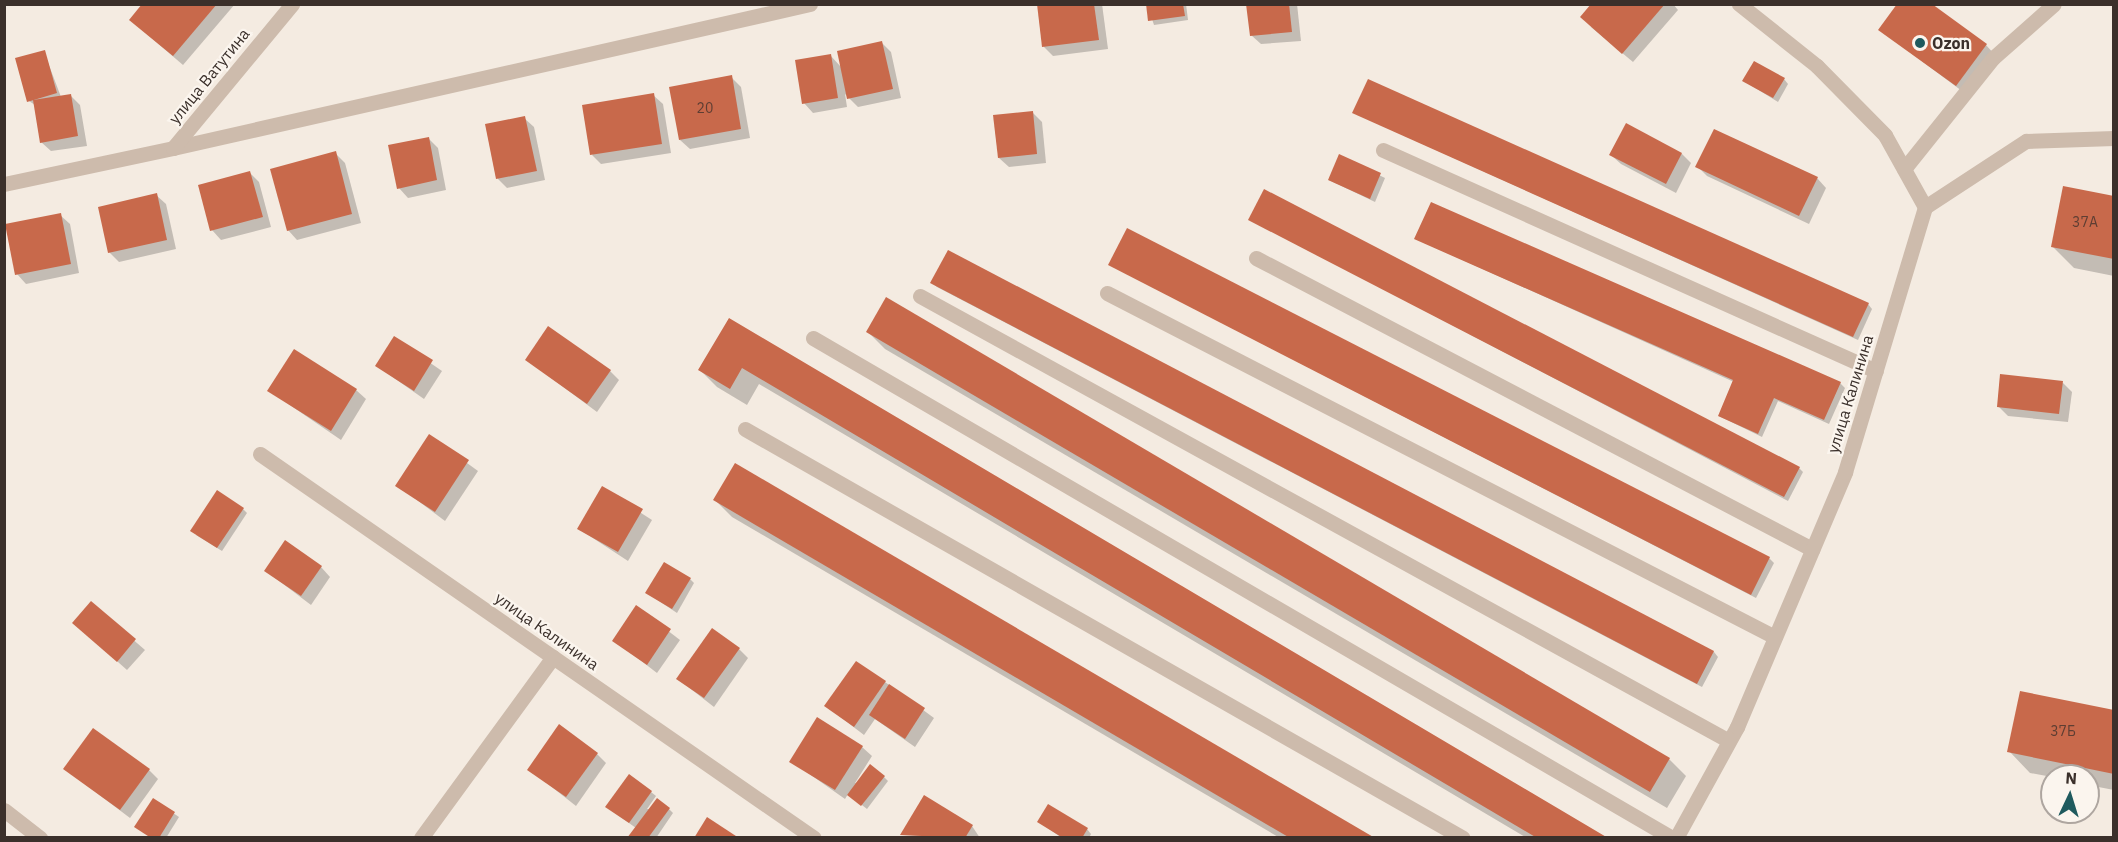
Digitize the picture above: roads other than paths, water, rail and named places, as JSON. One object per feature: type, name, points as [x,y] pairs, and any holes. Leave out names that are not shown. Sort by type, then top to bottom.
[{"type":"street","name":"улица Ватутина","points":[[4,184],[173,148],[292,4]]},
{"type":"street","points":[[173,148],[810,4]]},
{"type":"street","points":[[1740,4],[1817,66],[1886,135],[1925,207],[2026,141],[2114,138]]},
{"type":"street","points":[[1904,169],[1993,58],[2054,4]]},
{"type":"street","points":[[1383,150],[1876,371]]},
{"type":"street","name":"улица Калинина","points":[[1674,837],[1729,741],[1845,472],[1925,207]]},
{"type":"street","points":[[1256,258],[1812,549]]},
{"type":"street","points":[[1107,293],[1775,637]]},
{"type":"street","points":[[920,296],[1729,741]]},
{"type":"street","points":[[813,338],[1674,837]]},
{"type":"street","points":[[745,429],[1463,837]]},
{"type":"street","name":"улица Калинина","points":[[260,454],[814,837]]},
{"type":"street","points":[[421,837],[553,657]]},
{"type":"street","points":[[4,810],[40,837]]},
{"type":"place","name":"Ozon","points":[[1920,43]]}]
